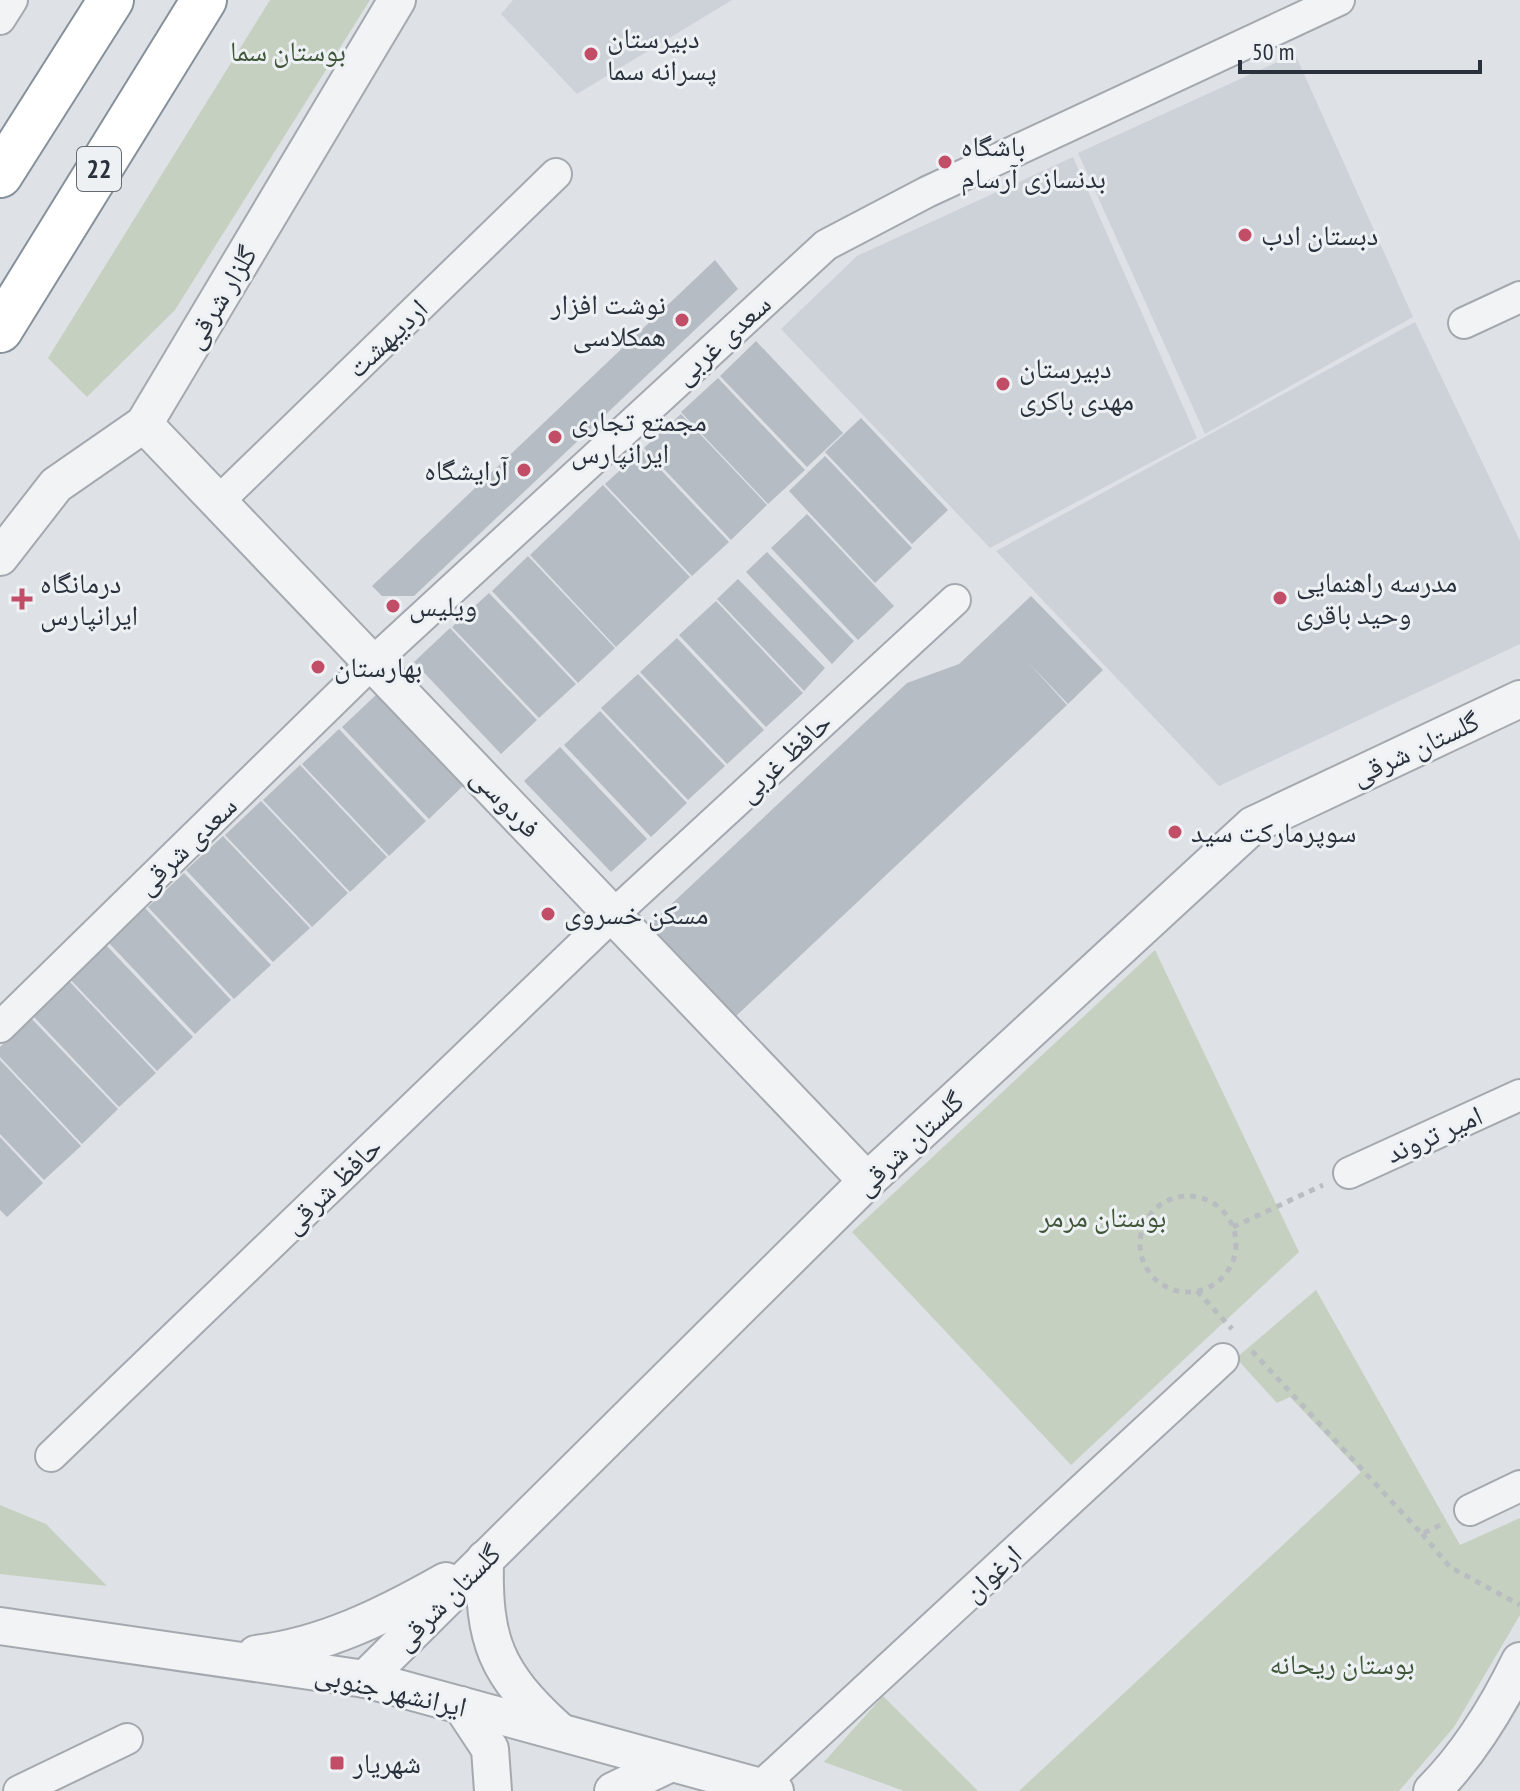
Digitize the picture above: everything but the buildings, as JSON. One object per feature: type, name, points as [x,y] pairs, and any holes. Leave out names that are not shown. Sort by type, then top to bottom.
[{"type":"highway","points":[[0,175],[111,0]]},
{"type":"highway","name":"22","points":[[0,330],[203,3]]},
{"type":"street","points":[[0,19],[12,0]]},
{"type":"street","name":"گلزار شرقی","points":[[0,557],[56,485],[144,424],[397,0]]},
{"type":"street","name":"سعدی غربی","points":[[372,663],[826,245],[927,192],[1339,0]]},
{"type":"street","name":"اردیبهشت","points":[[218,502],[556,174]]},
{"type":"street","points":[[1464,323],[1520,297]]},
{"type":"street","name":"فردوسی","points":[[144,424],[867,1181]]},
{"type":"street","name":"حافظ غربی","points":[[613,915],[955,600]]},
{"type":"street","name":"سعدی شرقی","points":[[0,1027],[372,663]]},
{"type":"street","name":"گلستان شرقی","points":[[365,1679],[867,1181],[1253,825],[1520,699]]},
{"type":"street","name":"حافظ شرقی","points":[[51,1456],[613,915]]},
{"type":"street","name":"امیر تروند","points":[[1349,1173],[1520,1095]]},
{"type":"street","name":"ارغوان","points":[[768,1789],[1233,1350]]},
{"type":"street","points":[[1470,1510],[1520,1486]]},
{"type":"street","points":[[229,1660],[279,1651],[388,1614],[485,1559]]},
{"type":"street","points":[[485,1559],[484,1611],[501,1667],[525,1700],[561,1732]]},
{"type":"street","name":"ایرانشهر جنوبی","points":[[0,1626],[365,1679],[768,1789]]},
{"type":"street","points":[[1432,1791],[1448,1775],[1498,1706],[1520,1661]]},
{"type":"street","points":[[461,1705],[490,1749],[493,1791]]},
{"type":"street","points":[[19,1791],[127,1739]]},
{"type":"street","points":[[613,1791],[671,1763]]},
{"type":"path","points":[[1233,1227],[1349,1173]]},
{"type":"path","points":[[1185,1196],[1214,1203],[1233,1227],[1233,1259],[1225,1274],[1197,1291],[1181,1292],[1165,1287],[1143,1263],[1139,1247],[1147,1218],[1157,1207],[1185,1196]]},
{"type":"path","points":[[1197,1291],[1234,1331]]},
{"type":"path","points":[[1233,1350],[1422,1534],[1450,1567],[1520,1605]]},
{"type":"path","points":[[1422,1534],[1470,1510]]},
{"type":"shaded area","name":"دبیرستان پسرانه سما","points":[[513,0],[732,0],[577,94],[501,14]]},
{"type":"shaded area","name":"دبستان ادب","points":[[1295,54],[1413,317],[1205,434],[1078,153]]},
{"type":"shaded area","name":"دبیرستان مهدی باکری","points":[[1073,157],[1197,438],[990,548],[781,329],[857,256]]},
{"type":"shaded area","name":"مدرسه راهنمایی وحید باقری","points":[[1415,322],[1520,541],[1520,644],[1219,786],[996,551]]},
{"type":"green space","name":"بوستان سما","points":[[270,0],[370,0],[175,310],[87,397],[48,358]]},
{"type":"green space","name":"بوستان مرمر","points":[[1155,950],[1299,1252],[1071,1465],[852,1232]]},
{"type":"green space","name":"بوستان ریحانه","points":[[1316,1290],[1460,1545],[1520,1518],[1520,1615],[1454,1727],[1399,1791],[1019,1791],[1361,1472],[1290,1397],[1277,1403],[1236,1358]]},
{"type":"green space","points":[[0,1505],[46,1524],[107,1586],[0,1574]]},
{"type":"green space","points":[[883,1696],[978,1791],[904,1791],[824,1762]]},
{"type":"place","name":"دبیرستان پسرانه سما","points":[[591,54]]},
{"type":"place","name":"باشگاه بدنسازی آرسام","points":[[945,162]]},
{"type":"place","name":"دبستان ادب","points":[[1245,235]]},
{"type":"place","name":"نوشت افزار همکلاسی","points":[[682,320]]},
{"type":"place","name":"دبیرستان مهدی باکری","points":[[1003,384]]},
{"type":"place","name":"مجمتع تجاری ایرانپارس","points":[[555,437]]},
{"type":"place","name":"آرایشگاه","points":[[524,470]]},
{"type":"place","name":"مدرسه راهنمایی وحید باقری","points":[[1280,598]]},
{"type":"place","name":"درمانگاه ایرانپارس","points":[[22,599]]},
{"type":"place","name":"ویلیس","points":[[393,606]]},
{"type":"place","name":"بهارستان","points":[[318,667]]},
{"type":"place","name":"سوپرمارکت سید","points":[[1175,832]]},
{"type":"place","name":"مسکن خسروی","points":[[548,914]]},
{"type":"place","name":"شهریار","points":[[337,1763]]}]
